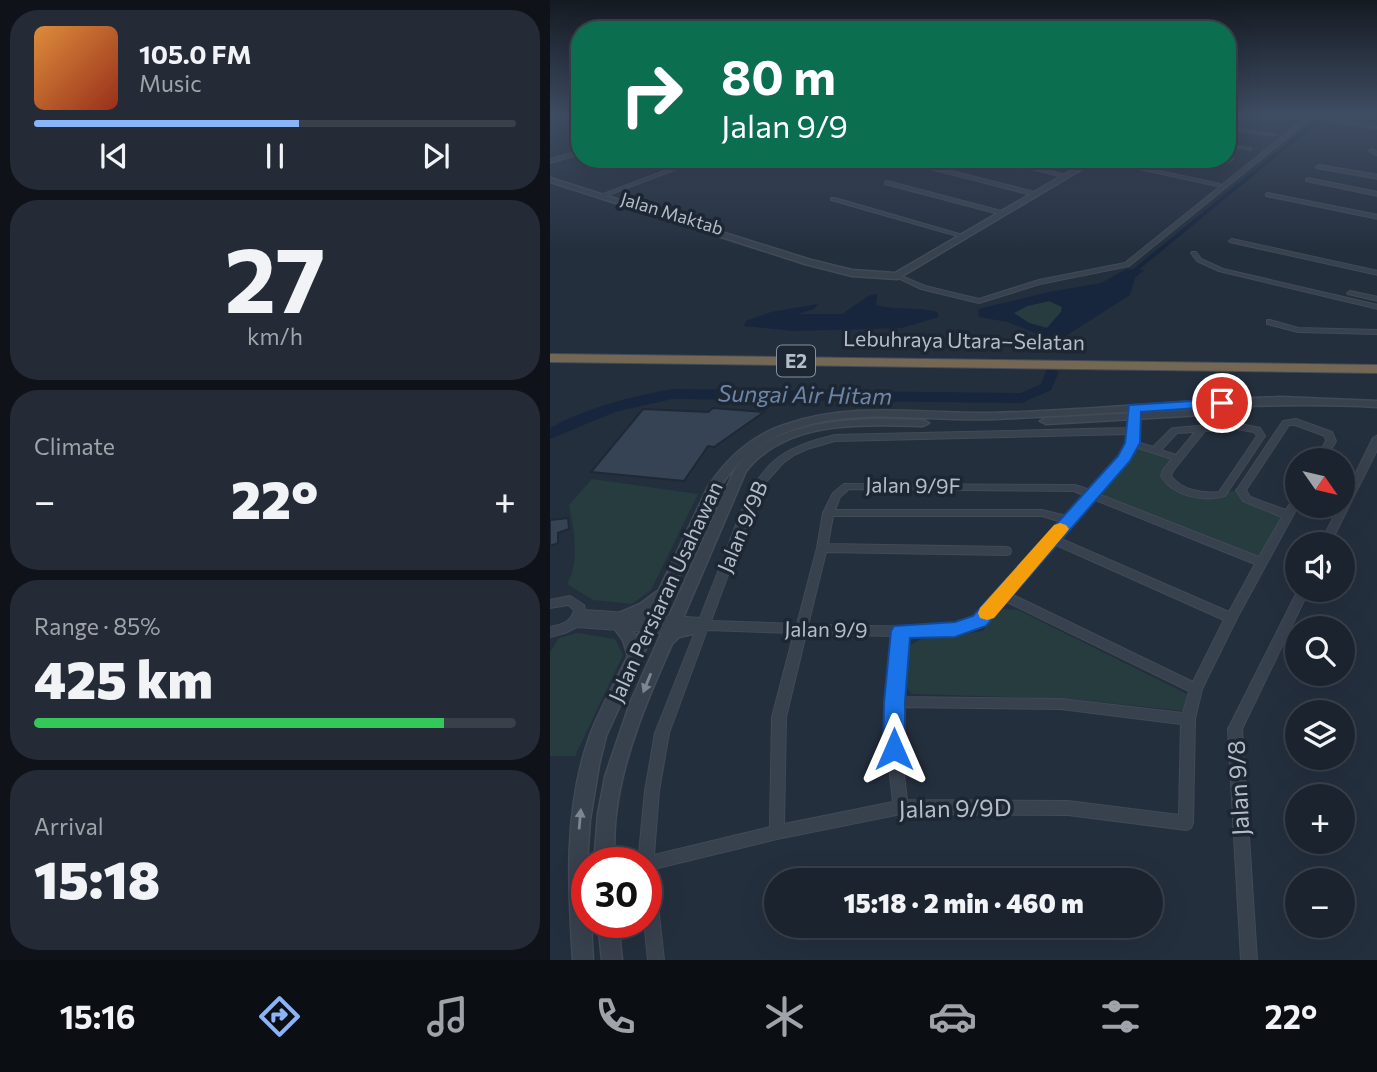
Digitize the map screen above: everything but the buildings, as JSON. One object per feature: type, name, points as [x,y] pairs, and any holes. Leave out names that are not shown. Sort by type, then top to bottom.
[{"type":"highway","name":"Lebuhraya Utara–Selatan","points":[[550,348],[1039,358]]},
{"type":"highway","name":"Lebuhraya Utara–Selatan","points":[[550,358],[1378,357]]},
{"type":"highway","name":"Lebuhraya Utara–Selatan","points":[[1061,358],[1378,369]]},
{"type":"street","points":[[899,276],[923,288],[979,301],[1039,282],[1127,265],[1257,160]]},
{"type":"street","points":[[1319,167],[1378,175]]},
{"type":"street","points":[[604,195],[676,168]]},
{"type":"street","points":[[933,168],[1036,194]]},
{"type":"street","points":[[1033,168],[1067,176]]},
{"type":"street","points":[[899,276],[1080,168]]},
{"type":"street","points":[[1139,168],[1217,184]]},
{"type":"street","points":[[1369,171],[1378,175]]},
{"type":"street","name":"Jalan Maktab","points":[[550,178],[852,273],[899,276]]},
{"type":"street","points":[[1308,180],[1378,194]]},
{"type":"street","points":[[887,183],[1003,213]]},
{"type":"street","points":[[1268,195],[1378,217]]},
{"type":"street","points":[[833,199],[963,236]]},
{"type":"street","points":[[1232,241],[1378,273]]},
{"type":"street","points":[[1194,253],[1199,260],[1221,270],[1378,307]]},
{"type":"street","points":[[1350,293],[1378,299]]},
{"type":"street","points":[[1270,322],[1298,330],[1378,332]]},
{"type":"street","name":"Jalan Persiaran Usahawan","points":[[605,847],[607,814],[614,777],[638,703],[741,469],[771,445],[789,437],[835,425],[861,422],[999,423],[1303,400],[1378,404]]},
{"type":"street","name":"Jalan Persiaran Usahawan","points":[[583,960],[577,881],[579,816],[598,736],[723,471],[739,454],[773,432],[828,416],[859,413],[987,416],[1306,407],[1378,411]]},
{"type":"street","points":[[1133,437],[1134,413]]},
{"type":"street","points":[[1285,514],[1246,499],[1241,490],[1282,426],[1296,422],[1326,432],[1331,441],[1327,448]]},
{"type":"street","points":[[1155,450],[1171,432],[1202,429],[1244,426],[1257,430],[1261,436],[1222,494],[1216,497],[1202,496],[1168,481],[1168,470],[1202,429]]},
{"type":"street","name":"Jalan 9/9B","points":[[647,847],[652,791],[662,733],[697,629],[709,612],[758,485],[769,469],[802,447],[835,438],[856,436],[1133,437],[1155,450],[1177,458]]},
{"type":"street","name":"Jalan 9/9","points":[[697,629],[901,631],[968,627],[980,621],[1124,458],[1133,437]]},
{"type":"street","points":[[1331,532],[1378,438]]},
{"type":"street","name":"Jalan 9/9F","points":[[777,832],[779,717],[822,548],[828,513],[836,495],[854,484],[1068,488],[1091,493],[1261,562]]},
{"type":"street","points":[[828,513],[1042,513],[1068,520]]},
{"type":"street","points":[[894,702],[1061,704],[1188,719],[1196,690],[1231,618],[1286,518]]},
{"type":"street","points":[[1052,539],[1231,618]]},
{"type":"street","points":[[822,548],[1006,551]]},
{"type":"street","points":[[622,621],[645,608],[668,589]]},
{"type":"street","points":[[1003,594],[1196,690]]},
{"type":"street","points":[[550,604],[570,600],[580,608],[577,618]]},
{"type":"street","name":"Jalan 9/8","points":[[1249,960],[1235,729],[1297,602]]},
{"type":"street","points":[[551,634],[577,618],[671,624],[681,616],[697,629]]},
{"type":"street","points":[[622,621],[636,658]]},
{"type":"street","points":[[671,624],[671,634],[697,629]]},
{"type":"street","points":[[901,631],[894,702],[894,749],[901,807]]},
{"type":"street","name":"Jalan 9/9D","points":[[662,860],[777,832],[901,807],[1076,808],[1186,823],[1188,719]]},
{"type":"street","points":[[610,938],[612,960]]},
{"type":"street","name":"Jalan 9/9B","points":[[654,938],[656,960]]},
{"type":"green space","points":[[1049,301],[1062,306],[1061,312],[1047,328],[1029,323],[1013,313],[1027,306]]},
{"type":"green space","points":[[1132,443],[1177,458],[1168,481],[1201,496],[1241,490],[1242,495],[1285,514],[1286,518],[1261,562],[1091,493]]},
{"type":"green space","points":[[592,479],[698,494],[651,590],[632,604],[593,600],[567,584],[575,555],[569,505]]},
{"type":"green space","points":[[1000,609],[1018,610],[1187,694],[1183,711],[1070,699],[912,694],[904,685],[909,646],[921,639],[983,631]]},
{"type":"green space","points":[[578,633],[615,639],[623,655],[575,756],[550,756],[550,652],[559,638]]},
{"type":"water","points":[[1127,269],[1144,270],[1135,278],[1130,295],[1061,339],[1057,347],[1038,347],[1044,337],[1008,322],[979,317],[978,309],[1101,283]],"holes":[[[1049,301],[1062,307],[1047,328],[1029,323],[1014,313],[1027,306]]]},
{"type":"water","points":[[877,294],[876,305],[929,310],[937,312],[939,317],[902,328],[794,331],[744,326],[746,321],[771,312],[818,304],[814,309],[798,314],[842,314],[870,295]]},
{"type":"waterway","points":[[1128,276],[1270,160]]},
{"type":"waterway","name":"Sungai Air Hitam","points":[[550,434],[579,419],[610,408],[672,394],[1022,398],[1046,387],[1052,372]]},
{"type":"slow traffic","points":[[987,613],[1060,529]]},
{"type":"route","points":[[894,749],[894,702],[901,631],[955,629],[980,621],[1124,458],[1132,443],[1134,408],[1222,403]]}]
